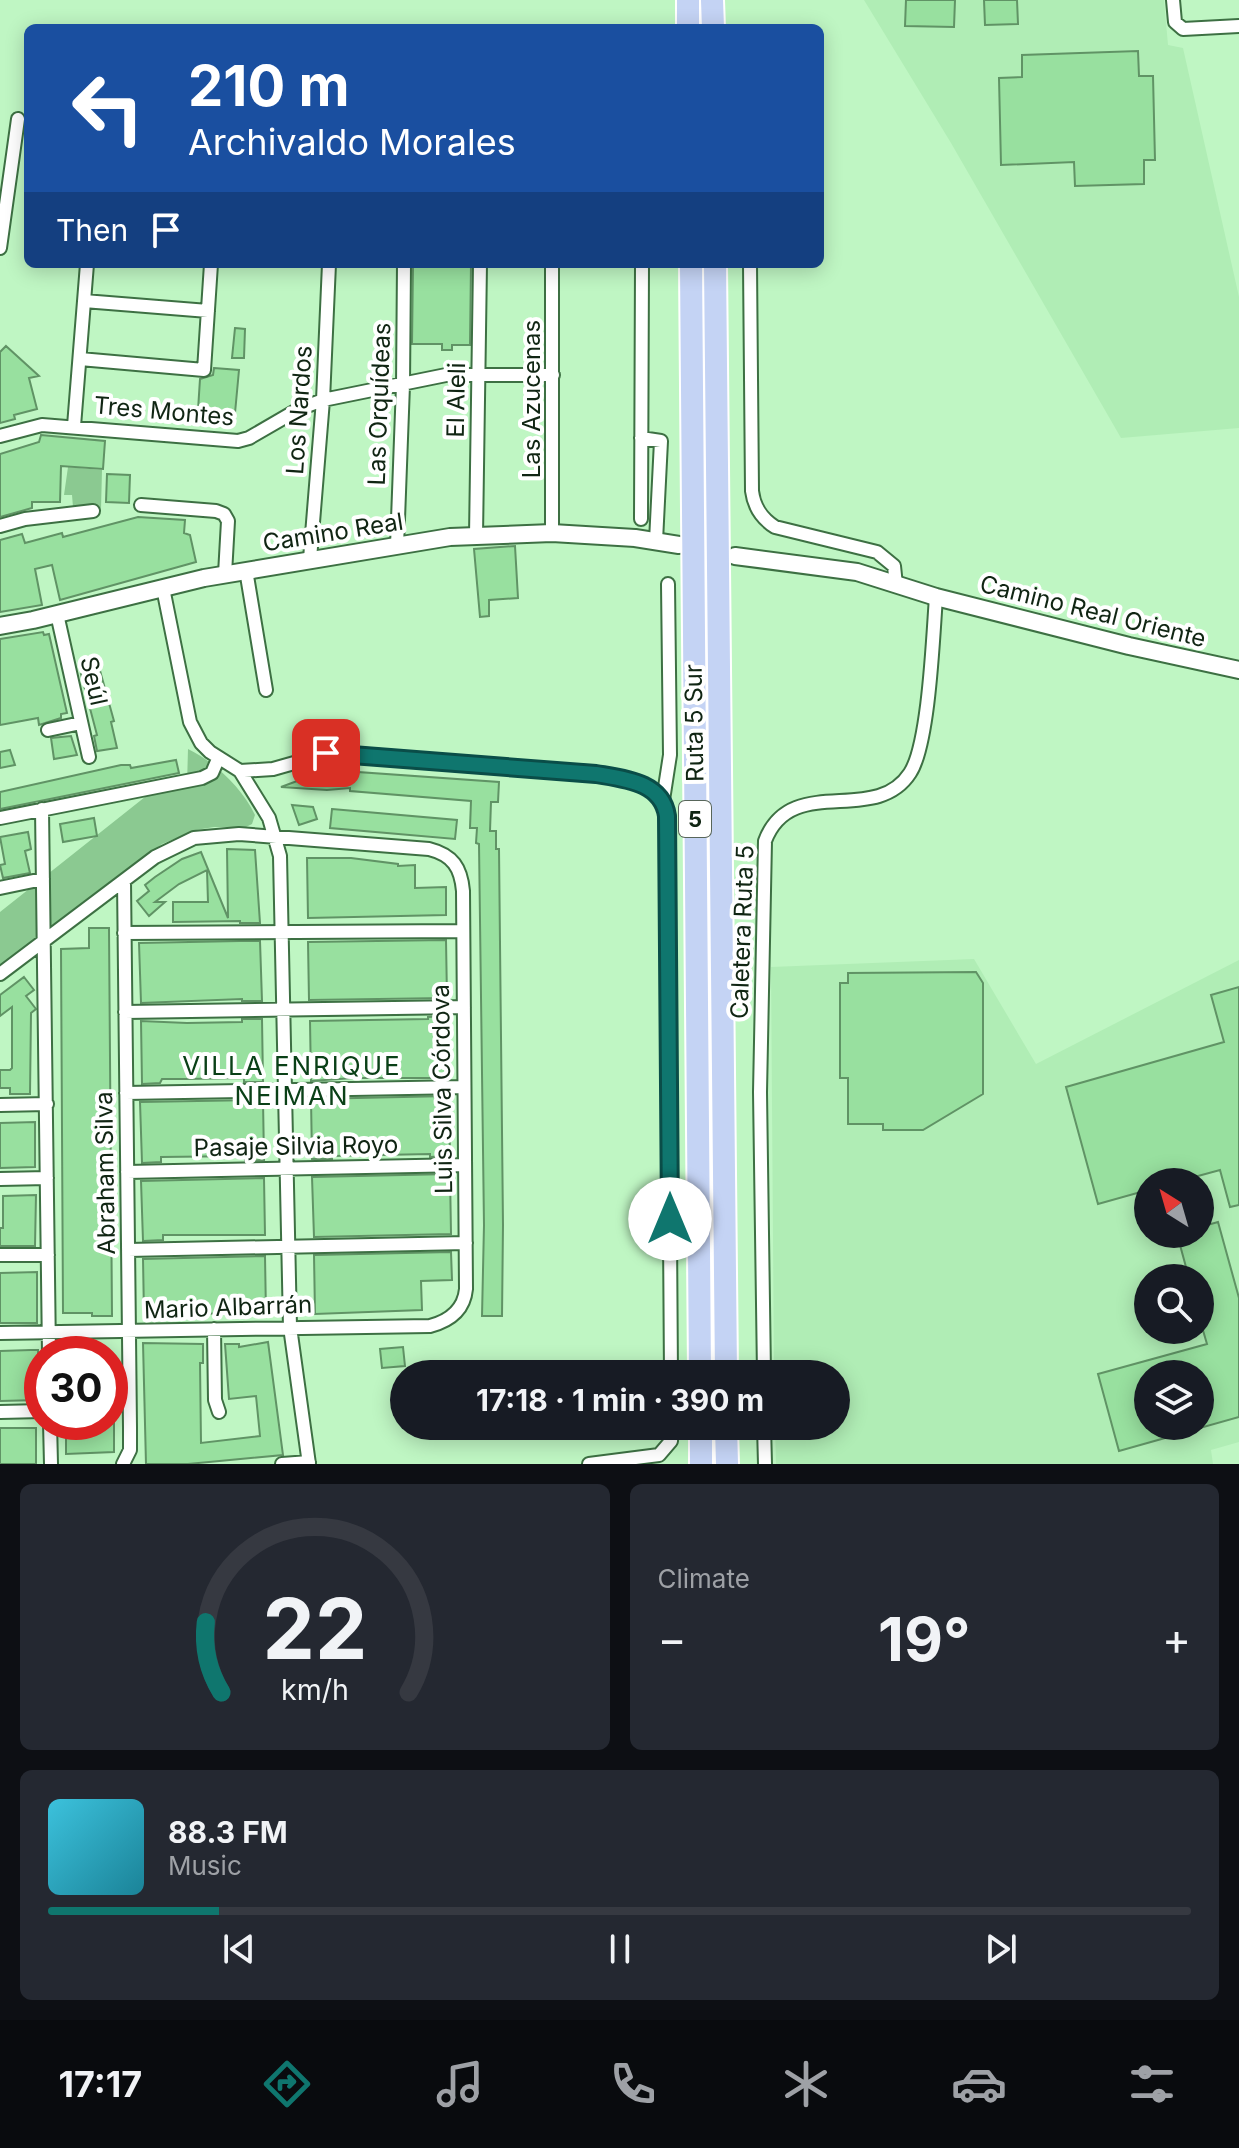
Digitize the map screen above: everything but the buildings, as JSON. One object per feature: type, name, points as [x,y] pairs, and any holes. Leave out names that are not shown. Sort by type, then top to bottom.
[{"type":"highway","points":[[688,0],[688,24]]},
{"type":"highway","points":[[712,0],[713,24]]},
{"type":"highway","name":"Ruta 5 Sur","points":[[691,268],[700,1360]]},
{"type":"highway","name":"Ruta 5 Sur","points":[[715,268],[726,1360]]},
{"type":"highway","points":[[701,1440],[701,1464]]},
{"type":"highway","points":[[726,1440],[727,1464]]},
{"type":"street","points":[[1173,0],[1175,22],[1183,29],[1239,26]]},
{"type":"street","points":[[0,248],[18,119]]},
{"type":"street","points":[[74,426],[87,268]]},
{"type":"street","points":[[80,359],[204,370],[211,268]]},
{"type":"street","name":"Los Nardos","points":[[310,559],[323,400],[329,268]]},
{"type":"street","name":"Las Orquídeas","points":[[397,546],[404,268]]},
{"type":"street","name":"El Aleli","points":[[476,536],[480,268]]},
{"type":"street","name":"Las Azucenas","points":[[552,268],[552,533]]},
{"type":"street","points":[[641,519],[642,268]]},
{"type":"street","points":[[750,268],[752,491],[755,505],[775,527],[877,552],[894,566],[896,585]]},
{"type":"street","points":[[84,301],[208,311]]},
{"type":"street","name":"Tres Montes","points":[[0,436],[42,425],[238,441],[323,400],[446,375],[553,375]]},
{"type":"street","points":[[641,438],[661,441],[656,541]]},
{"type":"street","points":[[141,505],[224,514],[228,521],[225,574]]},
{"type":"street","points":[[0,526],[25,519],[93,511]]},
{"type":"street","name":"Camino Real","points":[[0,626],[225,574],[450,537],[552,533],[679,545]]},
{"type":"street","points":[[735,556],[843,569],[936,597]]},
{"type":"street","points":[[246,570],[266,690]]},
{"type":"street","points":[[668,584],[670,755],[663,800],[667,816],[671,1360]]},
{"type":"street","points":[[163,588],[185,708],[201,743],[218,759],[240,771],[260,800],[276,837],[282,880],[290,1327],[309,1463],[282,1464]]},
{"type":"street","name":"Camino Real Oriente","points":[[936,597],[1129,646],[1239,670]]},
{"type":"street","name":"Caletera Ruta 5","points":[[764,1360],[760,1092],[765,841],[772,825],[793,808],[874,798],[891,791],[910,773],[923,732],[936,597]]},
{"type":"street","name":"Seúl","points":[[57,614],[89,757]]},
{"type":"street","points":[[48,730],[81,723]]},
{"type":"street","points":[[240,771],[273,769],[333,752],[605,775],[646,786],[663,800]]},
{"type":"street","points":[[0,818],[202,778],[212,773],[218,759]]},
{"type":"street","points":[[42,809],[49,1336]]},
{"type":"street","points":[[0,974],[155,857],[194,838],[239,834],[276,837]]},
{"type":"street","name":"Luis Silva Córdova","points":[[276,837],[429,849],[445,854],[454,861],[462,881],[465,1298],[454,1314]]},
{"type":"street","points":[[0,888],[43,879]]},
{"type":"street","name":"Abraham Silva","points":[[123,1464],[130,1450],[124,881]]},
{"type":"street","points":[[124,933],[463,931]]},
{"type":"street","points":[[125,1012],[464,1007]]},
{"type":"street","points":[[126,1093],[464,1087]]},
{"type":"street","points":[[0,1105],[47,1104]]},
{"type":"street","name":"Pasaje Silvia Royo","points":[[127,1172],[465,1165]]},
{"type":"street","points":[[0,1179],[47,1178]]},
{"type":"street","points":[[128,1250],[466,1243]]},
{"type":"street","points":[[0,1255],[48,1255]]},
{"type":"street","name":"Mario Albarrán","points":[[0,1333],[430,1326],[454,1314]]},
{"type":"street","points":[[214,1329],[215,1400],[219,1412]]},
{"type":"street","points":[[0,1412],[24,1411]]},
{"type":"street","points":[[50,1440],[51,1464]]},
{"type":"street","points":[[589,1464],[659,1455],[671,1440]]},
{"type":"street","points":[[764,1440],[765,1464]]},
{"type":"shaded area","points":[[864,0],[1164,0],[1168,45],[1183,48],[1239,297],[1239,428],[1121,438],[951,143]]},
{"type":"shaded area","points":[[68,467],[102,470],[101,509],[73,507],[72,495],[64,495]]},
{"type":"shaded area","points":[[188,749],[208,761],[235,786],[255,815],[252,824],[196,830],[162,844],[0,966],[0,912],[150,793],[187,785]]},
{"type":"shaded area","points":[[974,959],[1036,1064],[1239,960],[1239,1442],[1211,1450],[1213,1464],[776,1464],[775,1440],[850,1440],[850,1360],[774,1360],[771,967]]},
{"type":"district","name":"VILLA ENRIQUE NEIMAN","points":[[292,1080]]},
{"type":"route","points":[[326,753],[596,774],[632,780],[646,786],[663,800],[667,816],[670,1219]]}]
